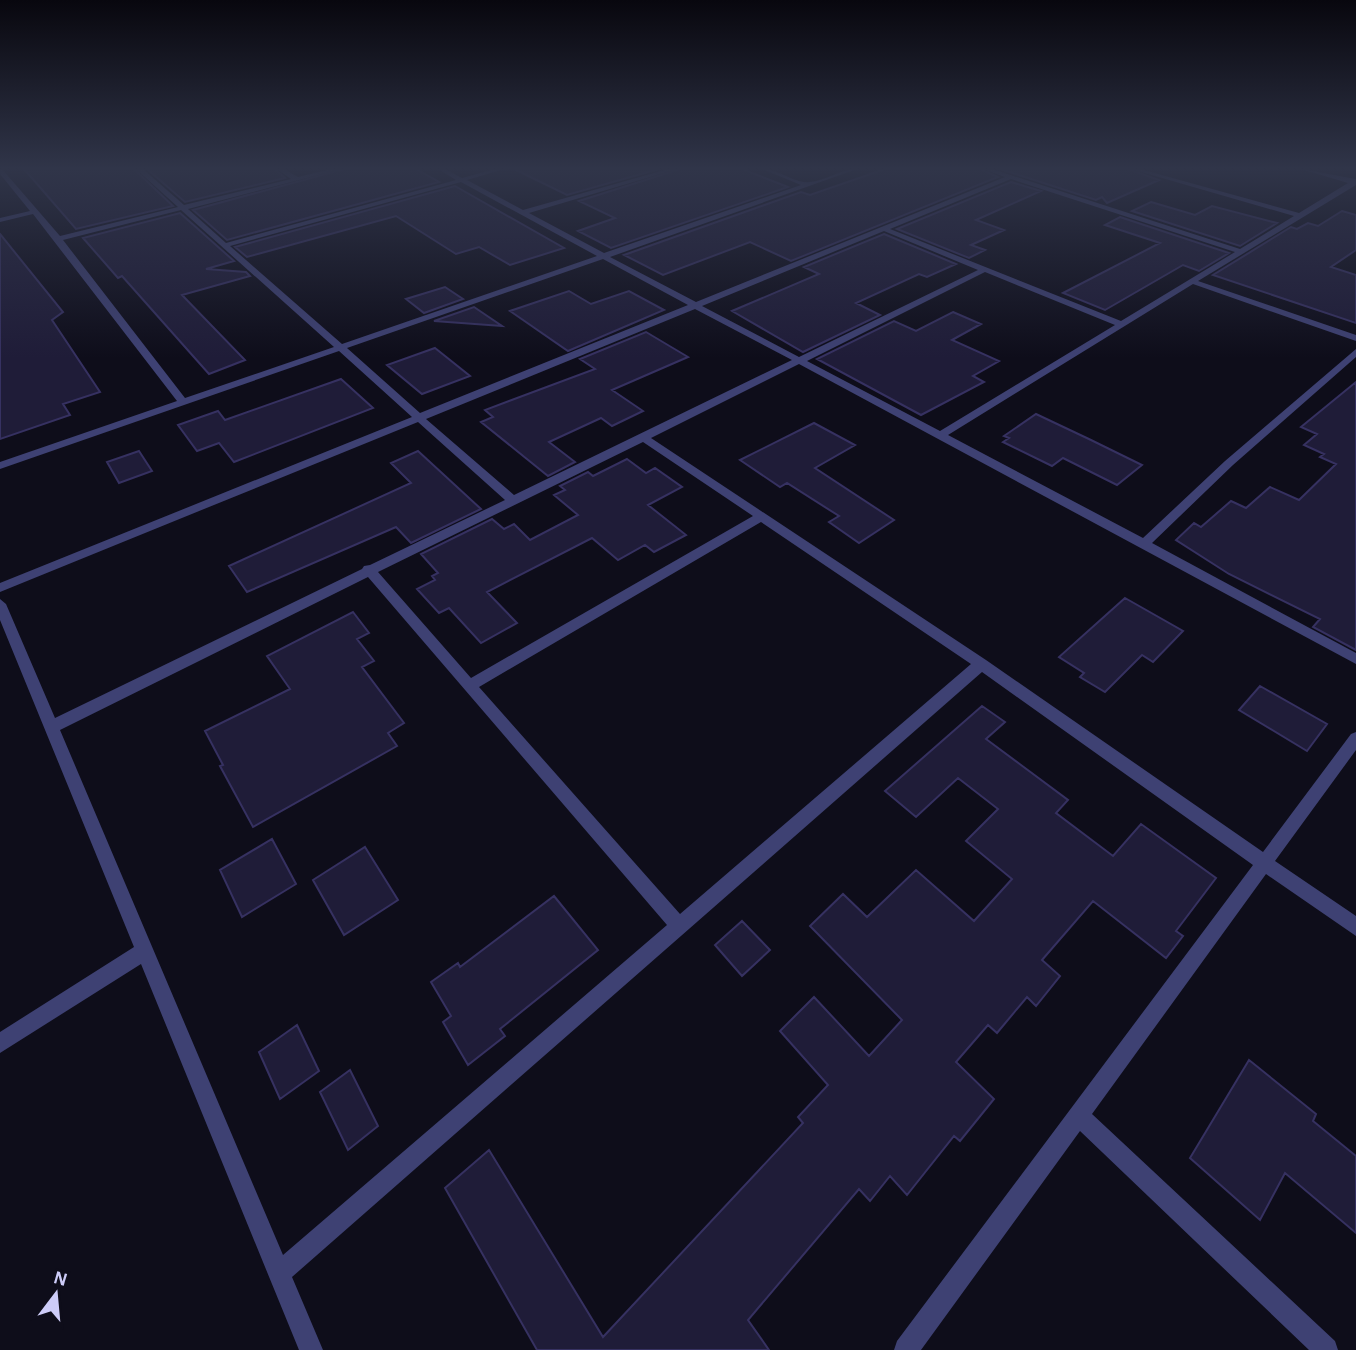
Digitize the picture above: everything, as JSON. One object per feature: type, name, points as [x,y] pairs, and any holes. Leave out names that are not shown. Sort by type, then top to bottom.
[{"type":"street","points":[[52,232],[183,403]]},
{"type":"street","points":[[58,239],[86,232]]},
{"type":"street","points":[[211,232],[512,499]]},
{"type":"street","points":[[226,245],[273,232]]},
{"type":"street","points":[[557,232],[695,307],[804,360],[1356,659]]},
{"type":"street","points":[[0,466],[673,232]]},
{"type":"street","points":[[0,588],[877,232]]},
{"type":"street","points":[[891,232],[1121,324]]},
{"type":"street","points":[[1181,232],[1240,251]]},
{"type":"street","points":[[942,434],[1272,232]]},
{"type":"street","points":[[51,727],[368,569],[804,360],[984,270]]},
{"type":"street","points":[[1191,281],[1356,338]]},
{"type":"street","points":[[1145,543],[1229,463],[1356,352]]},
{"type":"street","points":[[641,436],[981,664],[1356,927]]},
{"type":"street","points":[[471,685],[760,516]]},
{"type":"street","points":[[368,569],[680,926]]},
{"type":"street","points":[[0,604],[311,1350]]},
{"type":"street","points":[[279,1273],[981,664]]},
{"type":"street","points":[[906,1350],[1356,738]]},
{"type":"street","points":[[0,1043],[145,951]]},
{"type":"street","points":[[1078,1115],[1326,1350]]},
{"type":"building","points":[[106,232],[201,232],[234,261],[206,269],[246,272],[250,276],[182,295],[245,360],[209,374],[122,276],[118,278],[83,238]]},
{"type":"building","points":[[218,232],[256,232],[227,240]]},
{"type":"building","points":[[289,232],[338,232],[247,257],[235,247]]},
{"type":"building","points":[[421,232],[536,232],[564,248],[510,265],[479,247],[456,254]]},
{"type":"building","points":[[580,232],[657,232],[611,248]]},
{"type":"building","points":[[689,232],[862,232],[791,261],[750,242],[663,275],[624,255]]},
{"type":"building","points":[[904,232],[1000,232],[971,245],[985,250],[969,258]]},
{"type":"building","points":[[1126,232],[1165,232],[1229,253],[1199,271],[1183,265],[1105,310],[1063,293],[1160,243]]},
{"type":"building","points":[[1197,232],[1263,232],[1240,246]]},
{"type":"building","points":[[1283,232],[1356,232],[1356,250],[1331,267],[1356,275],[1356,323],[1213,275]]},
{"type":"building","points":[[0,234],[63,312],[52,320],[100,392],[63,404],[70,415],[0,439]]},
{"type":"building","points":[[884,234],[956,264],[927,277],[919,274],[856,303],[880,315],[803,352],[732,311],[819,274],[804,267]]},
{"type":"building","points":[[445,287],[463,299],[424,313],[406,299]]},
{"type":"building","points":[[569,291],[591,304],[629,291],[664,310],[568,351],[510,311]]},
{"type":"building","points":[[474,307],[502,326],[434,321]]},
{"type":"building","points":[[953,312],[981,324],[952,340],[999,361],[973,376],[984,382],[921,415],[817,359],[894,321],[916,331]]},
{"type":"building","points":[[646,332],[688,357],[612,390],[643,411],[612,426],[601,418],[549,442],[575,462],[548,476],[481,422],[493,417],[485,410],[595,369],[580,359]]},
{"type":"building","points":[[435,348],[470,376],[422,394],[387,365]]},
{"type":"building","points":[[341,379],[373,408],[234,462],[219,443],[197,451],[178,425],[218,411],[225,420]]},
{"type":"building","points":[[1356,382],[1356,650],[1313,627],[1320,619],[1229,574],[1176,540],[1194,523],[1201,527],[1231,501],[1246,508],[1270,487],[1299,500],[1336,464],[1320,457],[1324,454],[1304,445],[1317,434],[1301,427]]},
{"type":"building","points":[[1036,414],[1142,465],[1117,485],[1063,458],[1052,466],[1003,442],[1009,438],[1004,436]]},
{"type":"building","points":[[814,423],[855,445],[815,468],[894,520],[859,543],[829,522],[839,516],[787,483],[780,487],[740,460]]},
{"type":"building","points":[[139,451],[152,471],[119,483],[107,462]]},
{"type":"building","points":[[418,451],[481,509],[411,543],[396,527],[247,592],[229,566],[411,483],[391,463]]},
{"type":"building","points":[[627,459],[646,473],[655,468],[682,487],[648,505],[686,535],[654,552],[645,545],[618,560],[592,538],[487,592],[517,623],[481,643],[449,608],[439,613],[417,589],[435,580],[432,576],[438,573],[421,554],[492,519],[504,529],[514,524],[530,540],[578,515],[554,495],[565,490],[560,486],[588,472],[593,476]]},
{"type":"building","points":[[1125,598],[1183,631],[1153,662],[1142,655],[1105,692],[1080,677],[1084,673],[1059,657]]},
{"type":"building","points":[[353,612],[369,633],[357,639],[374,661],[362,667],[404,723],[388,733],[397,746],[253,827],[220,766],[223,765],[205,731],[290,689],[267,656]]},
{"type":"building","points":[[1260,686],[1327,724],[1307,751],[1239,710]]},
{"type":"building","points":[[982,706],[1005,722],[986,739],[1068,800],[1056,813],[1113,856],[1141,824],[1216,878],[1176,931],[1183,936],[1166,958],[1093,901],[1042,960],[1060,976],[1036,1006],[1027,997],[997,1033],[988,1025],[956,1062],[994,1099],[960,1141],[954,1136],[907,1195],[890,1176],[870,1201],[859,1189],[748,1320],[769,1350],[537,1350],[445,1188],[489,1150],[603,1337],[803,1123],[798,1117],[828,1085],[780,1031],[814,997],[869,1056],[902,1020],[810,926],[843,894],[867,917],[916,870],[974,921],[1012,879],[966,841],[998,809],[958,778],[916,817],[885,791]]},
{"type":"building","points":[[272,839],[296,884],[242,917],[220,870]]},
{"type":"building","points":[[365,847],[398,900],[344,935],[313,880]]},
{"type":"building","points":[[554,896],[598,950],[500,1029],[505,1036],[468,1065],[443,1022],[451,1016],[431,982],[458,963],[460,967]]},
{"type":"building","points":[[742,921],[770,950],[742,976],[715,945]]},
{"type":"building","points":[[297,1025],[319,1071],[280,1099],[259,1052]]},
{"type":"building","points":[[1249,1060],[1316,1114],[1313,1121],[1356,1156],[1356,1233],[1285,1173],[1260,1220],[1190,1158]]},
{"type":"building","points":[[350,1070],[378,1126],[348,1150],[320,1092]]}]
